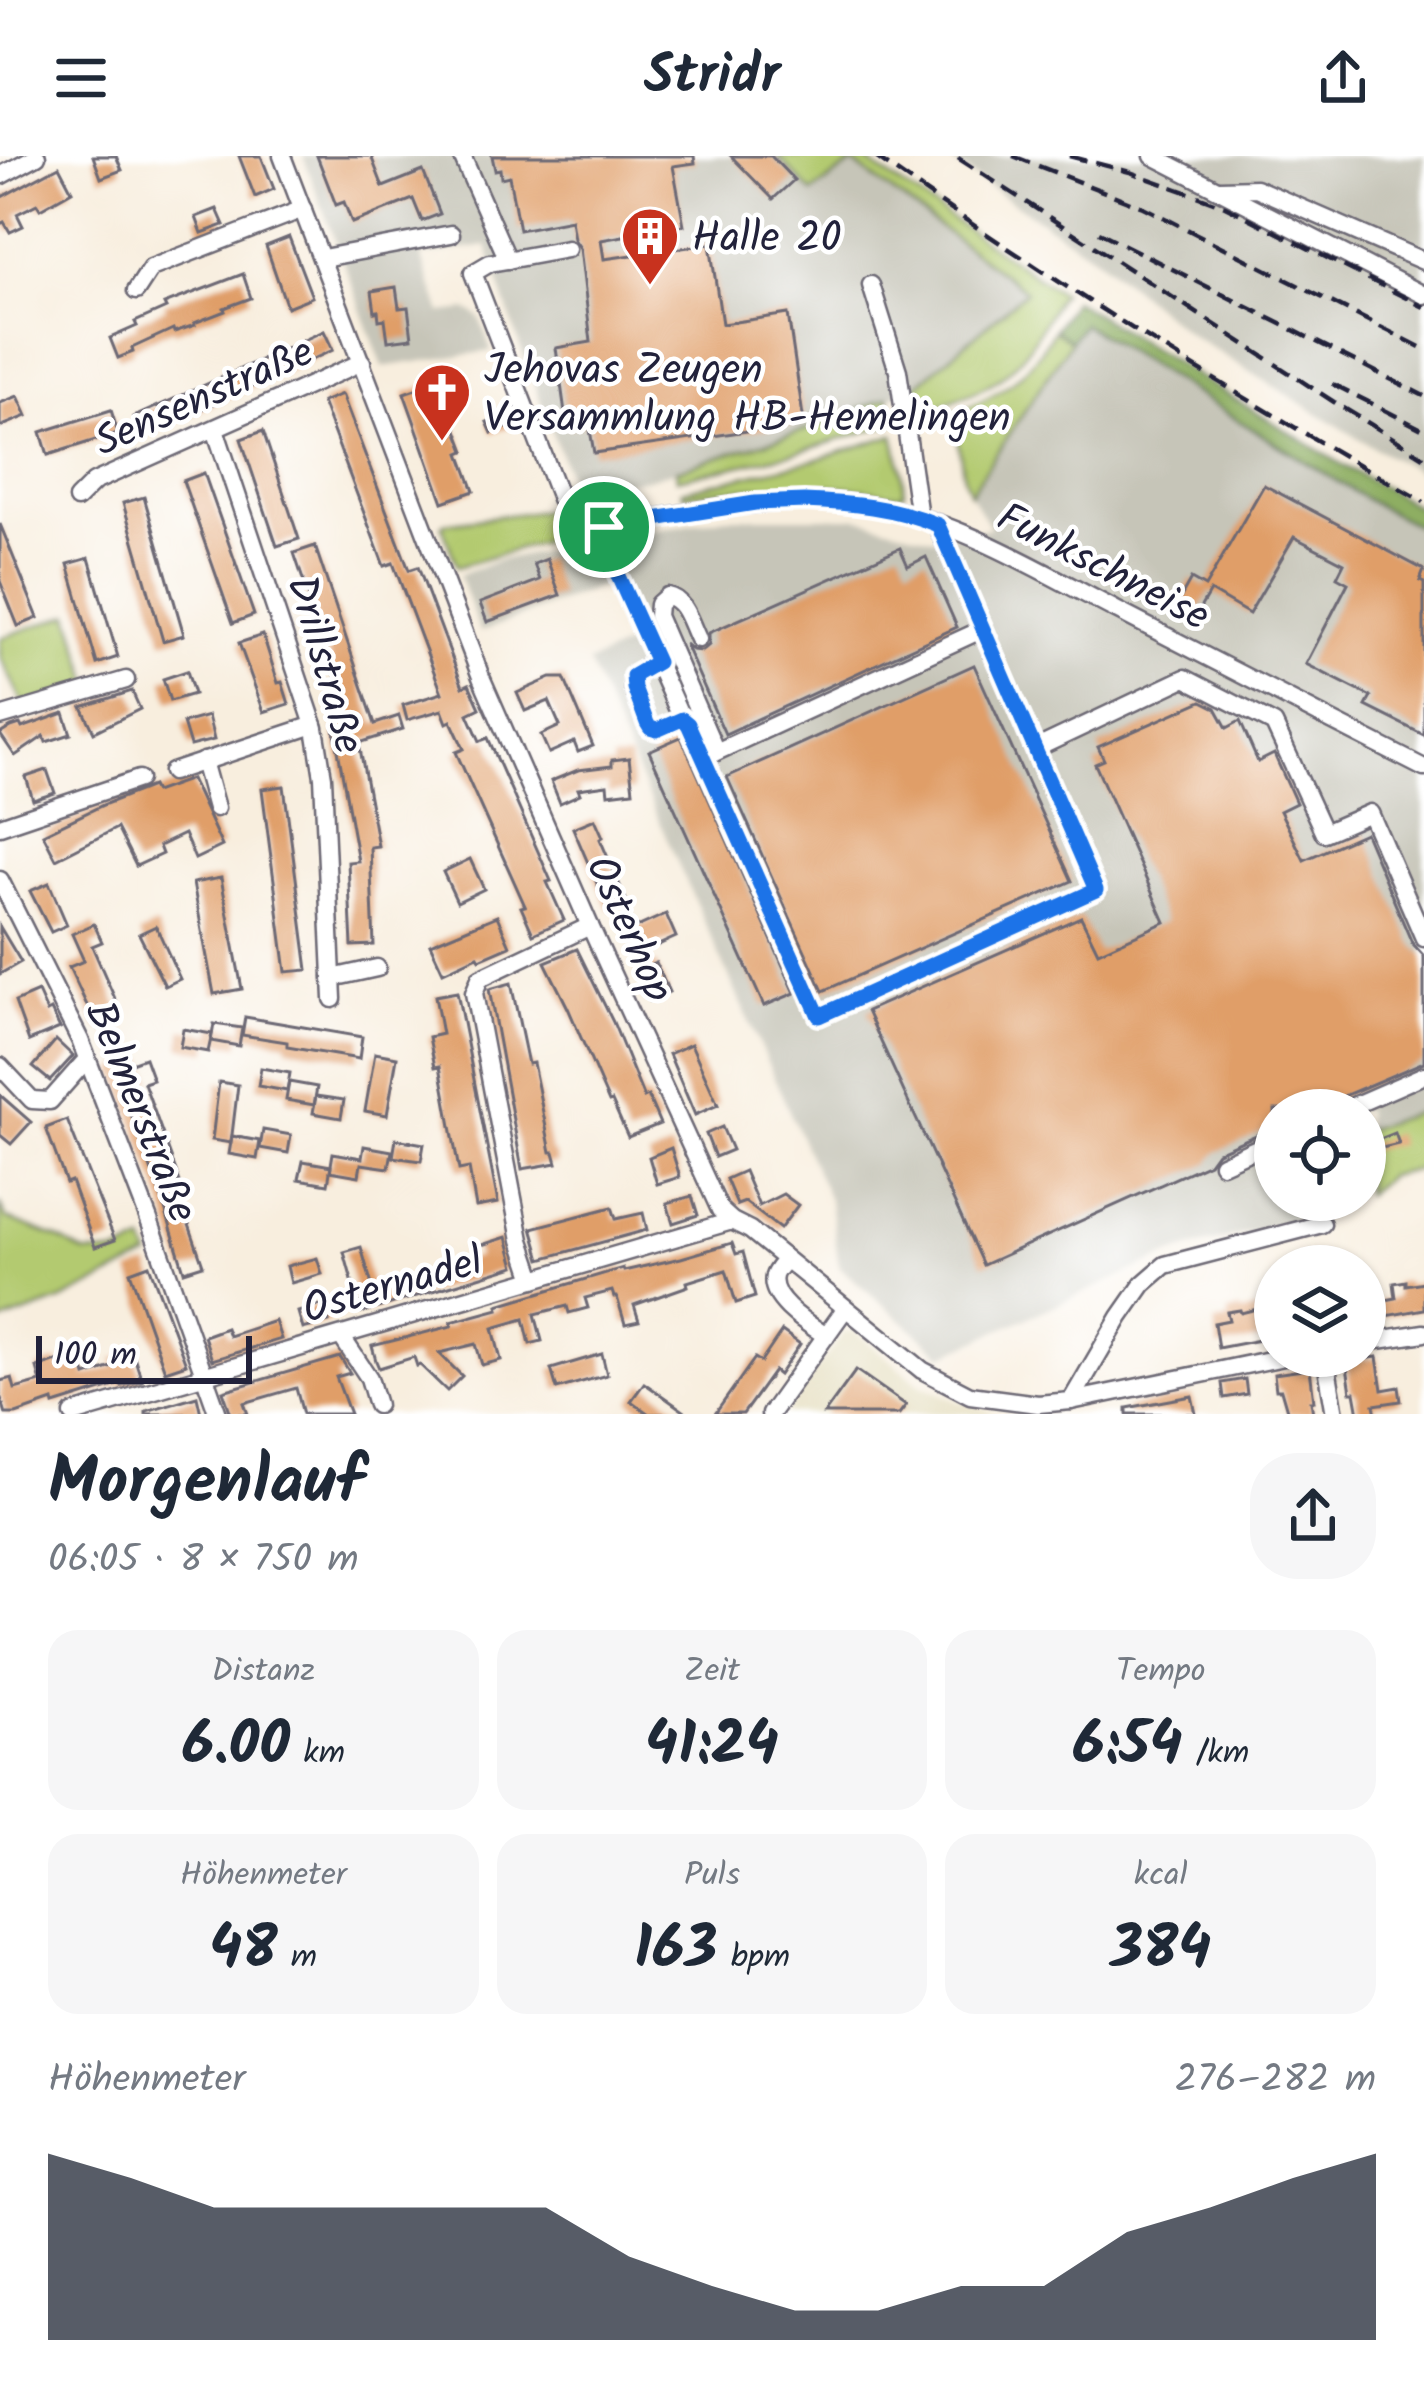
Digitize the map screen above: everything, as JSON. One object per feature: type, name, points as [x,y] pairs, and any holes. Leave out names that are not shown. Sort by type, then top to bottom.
[{"type":"street","points":[[0,176],[37,156]]},
{"type":"street","name":"Osterhop","points":[[282,156],[481,677],[719,1210],[922,1370],[970,1395],[1037,1404],[1083,1404],[1254,1363]]},
{"type":"street","points":[[462,156],[508,260]]},
{"type":"street","points":[[1153,156],[1417,291],[1424,260],[1256,188],[1220,189]]},
{"type":"street","points":[[136,291],[151,268],[303,209]]},
{"type":"street","points":[[323,258],[451,234]]},
{"type":"street","points":[[567,249],[490,263],[472,273],[568,519],[585,530],[604,527],[613,565],[682,719],[710,755]]},
{"type":"street","points":[[871,285],[898,371],[920,518]]},
{"type":"street","name":"Sensenstraße","points":[[77,499],[94,482],[362,362]]},
{"type":"street","name":"Drillstraße","points":[[214,429],[314,725],[323,777],[333,999]]},
{"type":"street","name":"Funkschneise","points":[[604,527],[755,503],[804,501],[859,504],[920,518],[1015,558],[1424,768]]},
{"type":"street","points":[[698,638],[676,597],[667,596],[658,604],[657,616],[710,755],[819,1016],[1096,890],[938,525]]},
{"type":"street","points":[[710,755],[981,630]]},
{"type":"street","points":[[657,662],[633,676],[647,723],[657,730],[682,719]]},
{"type":"street","points":[[1035,749],[1185,678],[1274,724],[1324,833],[1370,813],[1424,938]]},
{"type":"street","points":[[0,717],[126,680]]},
{"type":"street","points":[[172,772],[314,725]]},
{"type":"street","points":[[202,761],[216,808]]},
{"type":"street","points":[[0,826],[139,779]]},
{"type":"street","name":"Belmerstraße","points":[[0,880],[87,1059],[218,1414]]},
{"type":"street","points":[[534,1280],[521,1240],[473,993],[480,977],[590,926]]},
{"type":"street","points":[[332,979],[377,968]]},
{"type":"street","points":[[0,1066],[32,1100],[50,1101],[87,1059]]},
{"type":"street","points":[[1386,1092],[1424,1075]]},
{"type":"street","points":[[1222,1164],[1254,1150]]},
{"type":"street","name":"Osternadel","points":[[73,1414],[732,1221]]},
{"type":"street","points":[[1083,1404],[1120,1318],[1144,1284],[1165,1265],[1322,1224]]},
{"type":"street","points":[[785,1260],[774,1273],[773,1286],[782,1301],[826,1336]]},
{"type":"street","points":[[770,1414],[845,1309]]},
{"type":"street","points":[[1386,1339],[1424,1333]]},
{"type":"street","points":[[341,1336],[369,1378],[377,1405]]},
{"type":"street","points":[[1328,1377],[1335,1414]]},
{"type":"shaded area","points":[[303,156],[777,156],[812,192],[853,162],[1027,292],[916,386],[825,424],[646,479],[573,488],[487,246],[421,256],[442,313],[474,313],[491,351],[383,367]]},
{"type":"shaded area","points":[[943,156],[1424,156],[1424,475],[1190,335],[1098,259]]},
{"type":"shaded area","points":[[1082,324],[1372,503],[1424,529],[1424,1110],[1386,1123],[1386,1089],[1254,1089],[1254,1221],[1290,1221],[1172,1254],[943,1355],[839,1267],[830,1202],[588,663],[637,641],[609,583],[480,632],[459,575],[500,560],[726,517],[856,517],[931,538],[990,528],[970,493]]},
{"type":"shaded area","points":[[854,1331],[921,1385],[998,1414],[786,1414],[844,1332]]},
{"type":"green space","points":[[777,156],[859,156],[1061,293],[1022,356],[988,385],[926,411],[916,386],[1026,291],[853,163],[812,193]]},
{"type":"green space","points":[[1073,300],[1424,510],[1424,529],[1372,503],[1083,324],[1071,341],[1054,330]]},
{"type":"green space","points":[[1054,330],[1071,341],[970,493],[953,413],[1013,382]]},
{"type":"green space","points":[[889,397],[892,424],[798,452],[677,479],[676,470],[825,424]]},
{"type":"green space","points":[[894,435],[904,493],[899,495],[791,485],[683,495],[683,490],[815,460]]},
{"type":"green space","points":[[546,510],[555,528],[543,542],[457,567],[442,526],[445,523]]},
{"type":"green space","points":[[70,614],[91,684],[24,705],[0,657],[0,638]]},
{"type":"green space","points":[[1424,1110],[1424,1168],[1386,1178],[1386,1123]]},
{"type":"green space","points":[[0,1203],[6,1218],[85,1253],[117,1254],[144,1243],[150,1257],[60,1301],[0,1323]]},
{"type":"building","points":[[93,156],[116,156],[122,170],[101,178]]},
{"type":"building","points":[[239,156],[261,156],[274,189],[255,197]]},
{"type":"building","points":[[317,156],[371,156],[383,187],[423,171],[440,214],[422,221],[413,199],[352,223],[344,202],[336,205]]},
{"type":"building","points":[[492,156],[694,156],[695,163],[673,166],[684,225],[601,240],[604,259],[710,244],[722,324],[788,314],[804,423],[594,453],[589,424],[567,427],[556,348],[591,342],[580,248],[571,220],[519,230],[509,176],[501,178]]},
{"type":"building","points":[[731,156],[771,156],[794,180],[773,199]]},
{"type":"building","points":[[59,166],[72,191],[40,209],[37,204],[17,214],[23,226],[10,232],[4,222],[0,224],[0,198]]},
{"type":"building","points":[[217,209],[224,225],[202,233],[196,217]]},
{"type":"building","points":[[289,237],[312,297],[287,307],[266,246]]},
{"type":"building","points":[[243,274],[251,298],[195,325],[173,329],[118,358],[110,338],[166,308],[164,304]]},
{"type":"building","points":[[396,287],[399,308],[408,307],[412,338],[388,341],[385,319],[379,320],[375,312],[372,291]]},
{"type":"building","points":[[324,331],[333,350],[143,436],[134,417]]},
{"type":"building","name":"Jehovas Zeugen Versammlung HB-Hemelingen","points":[[436,382],[465,451],[460,453],[474,491],[443,502],[404,393]]},
{"type":"building","points":[[342,394],[409,570],[418,567],[463,687],[469,684],[480,708],[468,714],[480,741],[488,738],[551,881],[547,882],[564,920],[533,934],[456,752],[464,749],[451,721],[447,723],[442,710],[407,720],[403,705],[442,693],[393,563],[384,566],[322,402]]},
{"type":"building","points":[[18,396],[27,416],[0,427],[0,403]]},
{"type":"building","points":[[111,410],[118,433],[48,455],[41,432]]},
{"type":"building","points":[[509,414],[514,425],[492,433],[487,422]]},
{"type":"building","points":[[263,431],[299,539],[277,546],[241,439]]},
{"type":"building","points":[[204,473],[254,615],[233,623],[183,481]]},
{"type":"building","points":[[1264,485],[1424,570],[1420,581],[1424,583],[1424,735],[1366,706],[1371,697],[1306,664],[1348,583],[1337,577],[1344,563],[1294,537],[1249,614],[1210,591],[1196,615],[1177,604],[1191,579],[1205,587]]},
{"type":"building","points":[[144,497],[184,635],[163,641],[123,503]]},
{"type":"building","points":[[0,524],[38,618],[18,626],[0,581]]},
{"type":"building","points":[[315,546],[375,724],[399,716],[403,729],[359,743],[378,846],[370,847],[374,945],[352,946],[348,862],[358,861],[334,728],[352,725],[294,553]]},
{"type":"building","points":[[900,548],[908,566],[926,557],[957,627],[725,734],[685,644],[702,651],[709,645],[709,633]]},
{"type":"building","points":[[89,558],[118,657],[97,664],[68,564]]},
{"type":"building","points":[[547,559],[560,595],[487,622],[480,603],[540,580],[534,564]]},
{"type":"building","points":[[263,635],[289,704],[264,712],[239,643]]},
{"type":"building","points":[[974,665],[1072,881],[823,991],[727,777]]},
{"type":"building","points":[[187,671],[194,694],[170,701],[163,679]]},
{"type":"building","points":[[551,678],[564,678],[593,746],[578,752],[574,742],[549,753],[541,735],[560,726],[549,701],[525,711],[517,693]]},
{"type":"building","points":[[132,691],[140,709],[94,732],[82,707]]},
{"type":"building","points":[[1202,701],[1216,708],[1227,728],[1240,721],[1258,762],[1274,754],[1296,803],[1280,811],[1304,860],[1365,833],[1412,943],[1424,956],[1424,1062],[1360,1089],[1254,1089],[1254,1136],[1217,1152],[1209,1163],[983,1265],[867,1011],[1081,917],[1098,952],[1165,922],[1095,764],[1104,760],[1098,747]]},
{"type":"building","points":[[64,713],[71,734],[46,742],[44,736],[15,756],[0,734],[20,724],[22,728]]},
{"type":"building","points":[[208,716],[214,740],[190,746],[183,723]]},
{"type":"building","points":[[681,737],[795,993],[764,1006],[649,751]]},
{"type":"building","points":[[629,758],[633,791],[608,794],[607,785],[578,789],[580,794],[560,803],[551,781]]},
{"type":"building","points":[[47,770],[55,793],[33,800],[26,777]]},
{"type":"building","points":[[191,779],[222,846],[195,859],[184,834],[159,846],[162,854],[136,866],[117,828],[56,859],[43,834],[152,786],[155,792]]},
{"type":"building","points":[[284,786],[308,970],[286,972],[262,789]]},
{"type":"building","points":[[595,819],[627,902],[608,909],[573,828]]},
{"type":"building","points":[[470,859],[484,889],[457,902],[443,872]]},
{"type":"building","points":[[221,878],[242,989],[214,994],[193,883]]},
{"type":"building","points":[[49,883],[67,925],[51,932],[30,891]]},
{"type":"building","points":[[666,914],[676,937],[643,952],[633,929]]},
{"type":"building","points":[[497,916],[510,946],[443,972],[430,944]]},
{"type":"building","points":[[94,924],[102,942],[92,946],[123,1017],[98,1029],[69,967],[84,961],[72,934]]},
{"type":"building","points":[[156,926],[180,979],[165,986],[139,934]]},
{"type":"building","points":[[0,927],[21,962],[0,974]]},
{"type":"building","points":[[577,949],[660,1124],[628,1137],[545,962]]},
{"type":"building","points":[[656,963],[669,992],[649,1001],[636,971]]},
{"type":"building","points":[[511,983],[557,1163],[522,1169],[489,989]]},
{"type":"building","points":[[38,992],[60,1028],[29,1041],[15,1002]]},
{"type":"building","points":[[457,992],[498,1203],[476,1207],[469,1168],[459,1170],[440,1066],[435,1067],[429,1037],[442,1034],[435,996]]},
{"type":"building","points":[[245,1017],[362,1037],[359,1059],[242,1035]]},
{"type":"building","points":[[214,1024],[242,1028],[239,1046],[211,1041]]},
{"type":"building","points":[[183,1029],[212,1034],[208,1052],[180,1047]]},
{"type":"building","points":[[56,1040],[73,1056],[50,1081],[33,1067]]},
{"type":"building","points":[[691,1044],[718,1105],[695,1115],[669,1054]]},
{"type":"building","points":[[375,1053],[397,1057],[387,1115],[365,1111]]},
{"type":"building","points":[[145,1058],[153,1080],[144,1083],[180,1182],[175,1184],[203,1265],[184,1271],[114,1069]]},
{"type":"building","points":[[261,1068],[290,1073],[287,1091],[258,1086]]},
{"type":"building","points":[[219,1082],[238,1085],[231,1143],[212,1140]]},
{"type":"building","points":[[289,1082],[317,1087],[314,1105],[286,1100]]},
{"type":"building","points":[[0,1095],[31,1122],[11,1144],[0,1135]]},
{"type":"building","points":[[316,1096],[344,1100],[341,1118],[313,1113]]},
{"type":"building","points":[[67,1120],[115,1240],[95,1247],[46,1128]]},
{"type":"building","points":[[722,1127],[732,1150],[715,1157],[706,1134]]},
{"type":"building","points":[[263,1130],[291,1135],[288,1153],[260,1148]]},
{"type":"building","points":[[1395,1133],[1399,1144],[1386,1147],[1386,1137]]},
{"type":"building","points":[[232,1136],[260,1141],[257,1159],[229,1154]]},
{"type":"building","points":[[396,1139],[424,1144],[421,1161],[393,1157]]},
{"type":"building","points":[[364,1146],[392,1151],[389,1168],[361,1164],[359,1176],[330,1171],[333,1153],[362,1158]]},
{"type":"building","points":[[671,1148],[680,1177],[657,1184],[649,1157]]},
{"type":"building","points":[[303,1161],[331,1166],[328,1184],[299,1179]]},
{"type":"building","points":[[744,1171],[759,1206],[783,1194],[798,1205],[780,1229],[745,1202],[737,1205],[726,1179]]},
{"type":"building","points":[[692,1196],[698,1215],[673,1223],[667,1203]]},
{"type":"building","points":[[612,1207],[616,1219],[643,1213],[647,1230],[541,1259],[532,1228]]},
{"type":"building","points":[[507,1237],[515,1266],[361,1313],[344,1252],[361,1247],[373,1289],[457,1266],[477,1257],[475,1247]]},
{"type":"building","points":[[732,1243],[736,1254],[743,1252],[755,1297],[736,1303],[726,1270],[634,1305],[639,1321],[625,1324],[612,1291],[585,1298],[588,1308],[569,1313],[567,1306],[535,1314],[542,1341],[530,1344],[524,1319],[493,1328],[501,1360],[482,1365],[476,1344],[439,1353],[462,1376],[447,1391],[417,1366],[414,1357],[379,1368],[376,1361],[372,1346],[452,1326],[451,1322],[499,1309],[498,1305],[623,1268]]},
{"type":"building","points":[[317,1258],[322,1274],[291,1283],[287,1266]]},
{"type":"building","points":[[149,1265],[186,1364],[165,1371],[130,1272]]},
{"type":"building","points":[[1424,1282],[1424,1309],[1386,1316],[1386,1300],[1396,1298],[1394,1283]]},
{"type":"building","points":[[324,1304],[329,1322],[303,1329],[298,1312]]},
{"type":"building","points":[[1254,1310],[1254,1341],[1218,1348],[1214,1323],[1229,1320],[1227,1312]]},
{"type":"building","points":[[275,1321],[281,1339],[212,1360],[204,1336],[226,1328],[229,1336]]},
{"type":"building","points":[[782,1331],[800,1344],[779,1375],[774,1371],[743,1414],[715,1414],[755,1358],[761,1362]]},
{"type":"building","points":[[133,1353],[142,1381],[6,1414],[0,1381],[12,1378],[15,1389],[41,1382],[37,1368],[57,1361],[60,1370],[82,1363],[86,1376],[115,1366],[113,1359]]},
{"type":"building","points":[[602,1354],[607,1375],[557,1389],[551,1369]]},
{"type":"building","points":[[340,1357],[350,1373],[336,1377],[350,1414],[303,1414],[296,1388],[244,1403],[248,1414],[231,1414],[223,1391]]},
{"type":"building","points":[[856,1370],[906,1405],[899,1414],[824,1414]]},
{"type":"building","points":[[1274,1377],[1311,1377],[1313,1414],[1288,1414],[1281,1390],[1276,1390]]},
{"type":"building","points":[[1349,1377],[1380,1377],[1382,1390],[1399,1387],[1401,1401],[1374,1405],[1376,1414],[1359,1414],[1355,1392],[1351,1392]]},
{"type":"building","points":[[1245,1379],[1247,1394],[1224,1398],[1222,1383]]},
{"type":"building","points":[[644,1383],[688,1414],[649,1414],[631,1401]]},
{"type":"building","points":[[197,1396],[201,1414],[146,1414],[146,1411]]},
{"type":"building","points":[[1192,1396],[1196,1414],[1127,1414],[1127,1408]]},
{"type":"railway","points":[[874,156],[1144,336],[1424,502]]},
{"type":"railway","points":[[1013,156],[1143,207],[1424,349]]},
{"type":"railway","points":[[1069,156],[1225,206],[1424,307]]},
{"type":"railway","points":[[958,158],[1424,457]]},
{"type":"railway","points":[[1099,232],[1424,396]]},
{"type":"railway","points":[[1333,384],[1424,430]]},
{"type":"place","name":"Halle 20","points":[[650,287]]},
{"type":"place","name":"Jehovas Zeugen Versammlung HB-Hemelingen","points":[[442,443]]},
{"type":"route","points":[[804,501],[859,504],[938,525],[1096,890],[819,1016],[688,724],[682,719],[657,730],[647,723],[632,682],[635,673],[657,662],[613,565],[604,527],[755,503],[804,501]]}]
